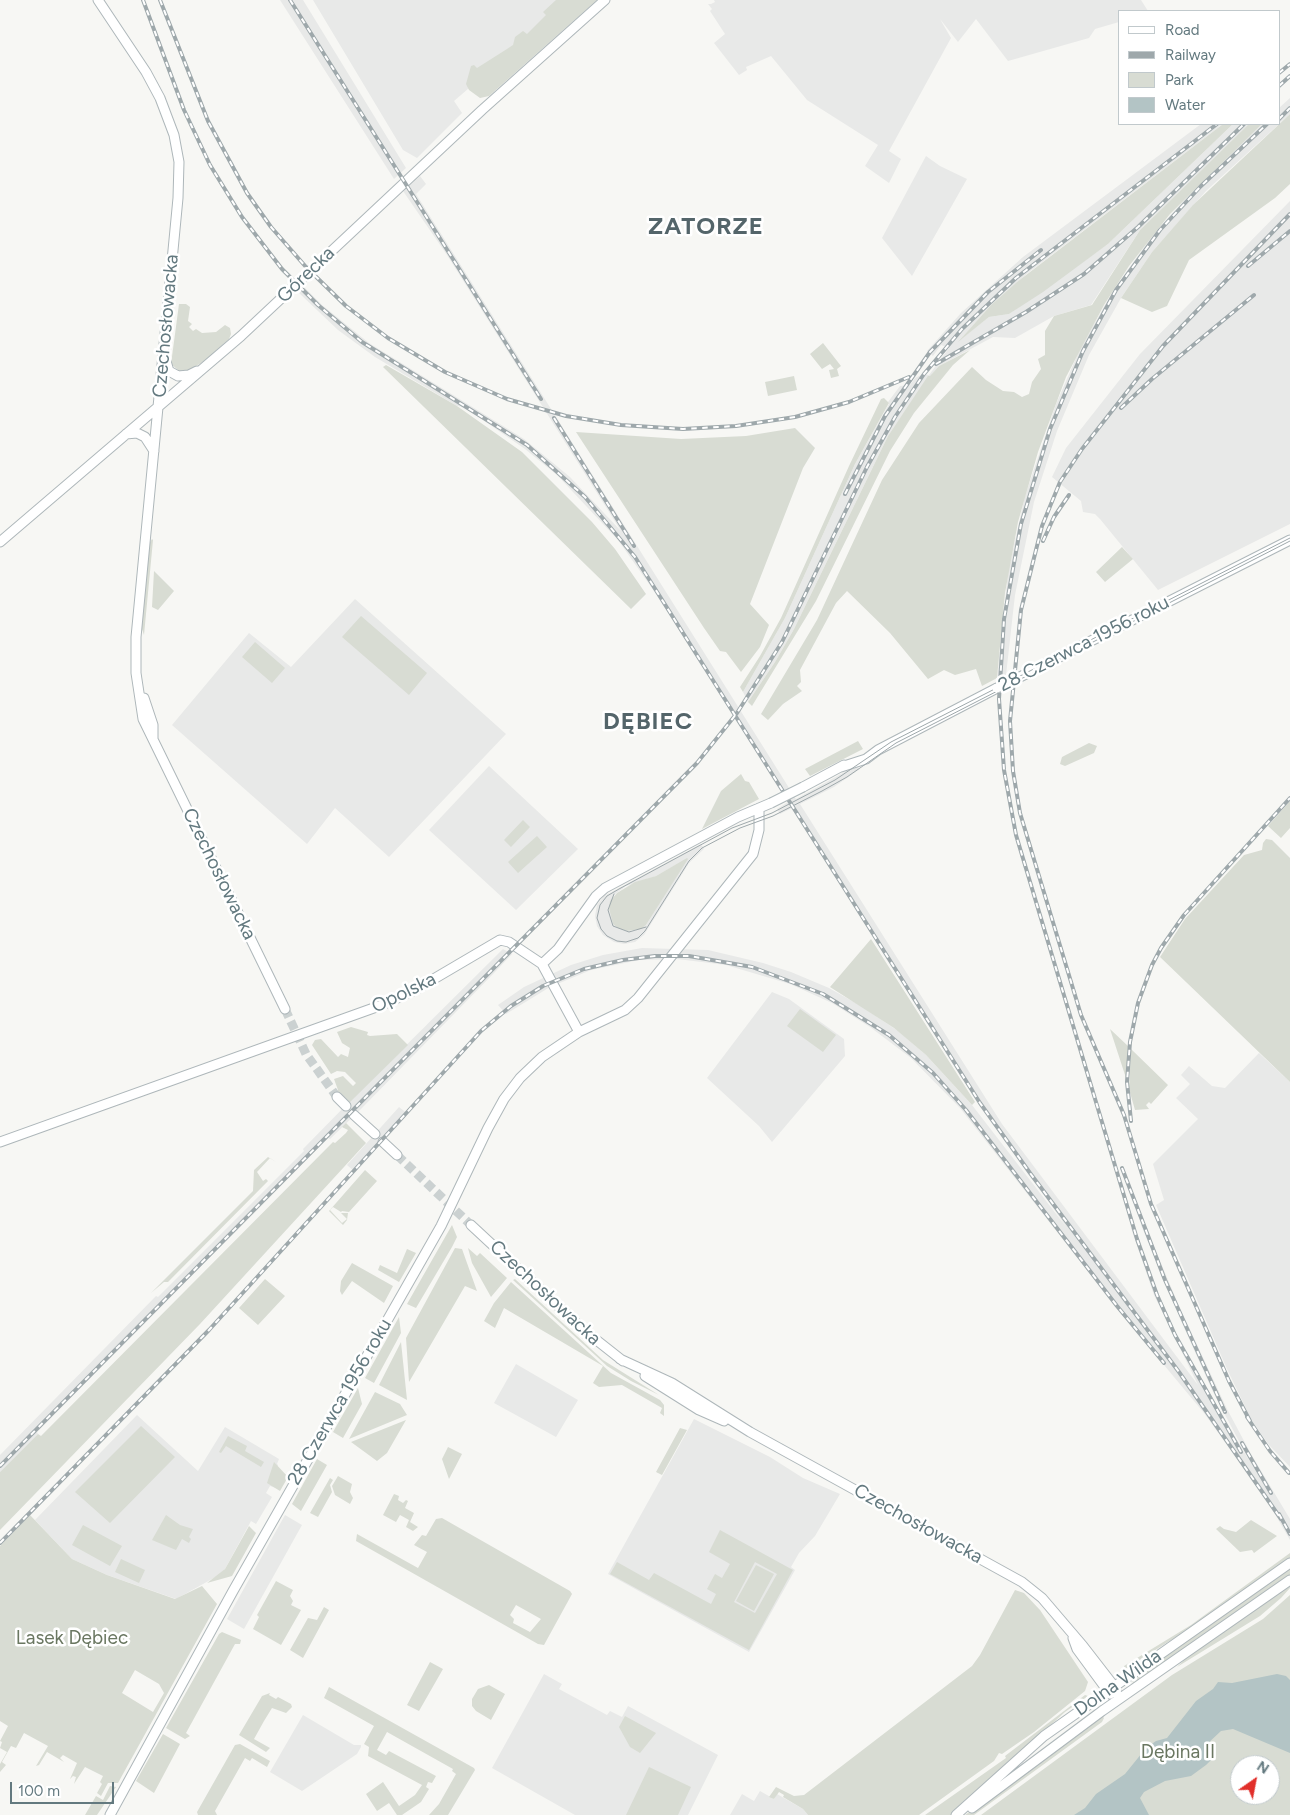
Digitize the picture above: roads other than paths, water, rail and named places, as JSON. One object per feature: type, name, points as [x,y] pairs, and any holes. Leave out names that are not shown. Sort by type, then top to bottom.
[{"type":"street","name":"Czechosłowacka","points":[[98,0],[156,89],[167,113],[177,148],[178,186],[136,631],[136,673],[153,725],[153,738],[285,1009]]},
{"type":"street","name":"Górecka","points":[[0,542],[208,365],[482,110],[605,0]]},
{"type":"street","points":[[163,348],[167,367],[178,376],[188,375],[208,365]]},
{"type":"street","points":[[126,434],[137,433],[145,437],[154,453]]},
{"type":"street","name":"28 Czerwca 1956 roku","points":[[110,1815],[441,1226],[497,1111],[528,1069],[548,1052],[579,1032],[625,1010],[644,991],[753,854],[759,830],[759,808],[841,767],[866,759],[878,750],[997,688],[1290,540]]},
{"type":"street","points":[[579,1032],[542,964],[556,952],[596,896],[605,888],[738,817],[759,808]]},
{"type":"street","name":"Opolska","points":[[0,1142],[382,1005],[431,981],[498,941],[508,942],[542,964]]},
{"type":"street","points":[[337,1097],[346,1106]]},
{"type":"street","points":[[354,1115],[375,1134]]},
{"type":"street","points":[[383,1142],[397,1155]]},
{"type":"street","name":"Czechosłowacka","points":[[471,1225],[585,1331],[620,1359],[699,1410],[750,1432],[1022,1582],[1042,1598],[1071,1634],[1077,1649],[1119,1699]]},
{"type":"street","name":"Dolna Wilda","points":[[956,1815],[1044,1736],[1290,1563]]},
{"type":"street","name":"Dolna Wilda","points":[[962,1815],[1119,1699],[1290,1580]]},
{"type":"street","name":"28 Czerwca 1956 roku","points":[[104,1815],[122,1791]]},
{"type":"water","points":[[1277,1674],[1286,1676],[1290,1680],[1290,1753],[1233,1729],[1221,1731],[1205,1747],[1211,1749],[1213,1754],[1212,1759],[1206,1765],[1191,1776],[1165,1781],[1144,1792],[1140,1798],[1149,1815],[1074,1815],[1085,1808],[1096,1794],[1125,1774],[1146,1748],[1156,1741],[1167,1738],[1196,1701],[1213,1689],[1218,1682],[1232,1683]]},
{"type":"tunnel","points":[[285,1009],[306,1054],[337,1097]]},
{"type":"tunnel","points":[[397,1155],[471,1225]]},
{"type":"tram line","points":[[1290,538],[891,742],[835,780],[772,813],[732,828],[619,889],[607,896],[600,905],[597,918],[601,929],[607,936],[617,941],[626,942],[638,938],[645,931],[689,861],[702,848],[740,828],[773,816],[822,791],[847,777],[896,743],[1290,541]]},
{"type":"tram line","points":[[614,894],[608,910],[613,926],[629,932],[646,927]]},
{"type":"railway","points":[[143,0],[184,110],[210,165],[242,217],[282,269],[318,305],[362,342],[527,445],[585,497],[635,557],[980,1103],[1179,1372],[1281,1519]]},
{"type":"railway","points":[[160,0],[208,121],[247,193],[271,227],[306,267],[346,306],[388,338],[445,372],[507,399],[566,416],[621,425],[683,429],[736,426],[795,417],[849,402],[909,377]]},
{"type":"railway","points":[[290,0],[541,399]]},
{"type":"railway","points":[[1280,72],[1290,64]]},
{"type":"railway","points":[[1280,85],[1290,76]]},
{"type":"railway","points":[[1280,118],[1290,108]]},
{"type":"railway","points":[[0,1466],[697,763],[737,713],[782,642],[867,467],[895,417],[924,374],[962,329],[1016,278],[1216,125]]},
{"type":"railway","points":[[936,364],[1026,312],[1084,274],[1138,227],[1243,125]]},
{"type":"railway","points":[[1241,1452],[1175,1335],[1157,1295],[1137,1239],[1016,835],[1004,770],[999,699],[1004,619],[1021,524],[1050,429],[1083,351],[1116,290],[1160,230],[1201,186],[1266,125]]},
{"type":"railway","points":[[1250,1421],[1229,1381],[1151,1204],[1124,1115],[1081,1015],[1020,813],[1013,771],[1010,721],[1021,610],[1042,526],[1060,482],[1082,449],[1163,346],[1290,214]]},
{"type":"railway","points":[[1248,266],[1290,231]]},
{"type":"railway","points":[[845,494],[885,416],[930,352],[988,292],[1041,250]]},
{"type":"railway","points":[[1121,408],[1152,379],[1254,295]]},
{"type":"railway","points":[[554,418],[634,546]]},
{"type":"railway","points":[[1043,541],[1054,517],[1069,495]]},
{"type":"railway","points":[[1131,1121],[1127,1082],[1130,1042],[1138,1003],[1152,965],[1161,948],[1184,915],[1290,798]]},
{"type":"railway","points":[[0,1543],[209,1330],[481,1031],[511,1006],[543,986],[584,969],[623,960],[655,956],[689,956],[752,967],[823,994],[889,1035],[933,1073],[966,1110],[1117,1306],[1164,1363]]},
{"type":"railway","points":[[1122,1168],[1165,1280],[1225,1412]]},
{"type":"railway","points":[[1247,1417],[1270,1451],[1289,1473]]},
{"type":"railway","points":[[1242,1443],[1271,1493]]},
{"type":"railway","points":[[1279,1514],[1290,1534]]},
{"type":"district","name":"ZATORZE","points":[[706,227]]},
{"type":"district","name":"DĘBIEC","points":[[648,722]]},
{"type":"park label","name":"Lasek Dębiec","points":[[72,1638]]},
{"type":"park label","name":"Dębina II","points":[[1178,1752]]}]
